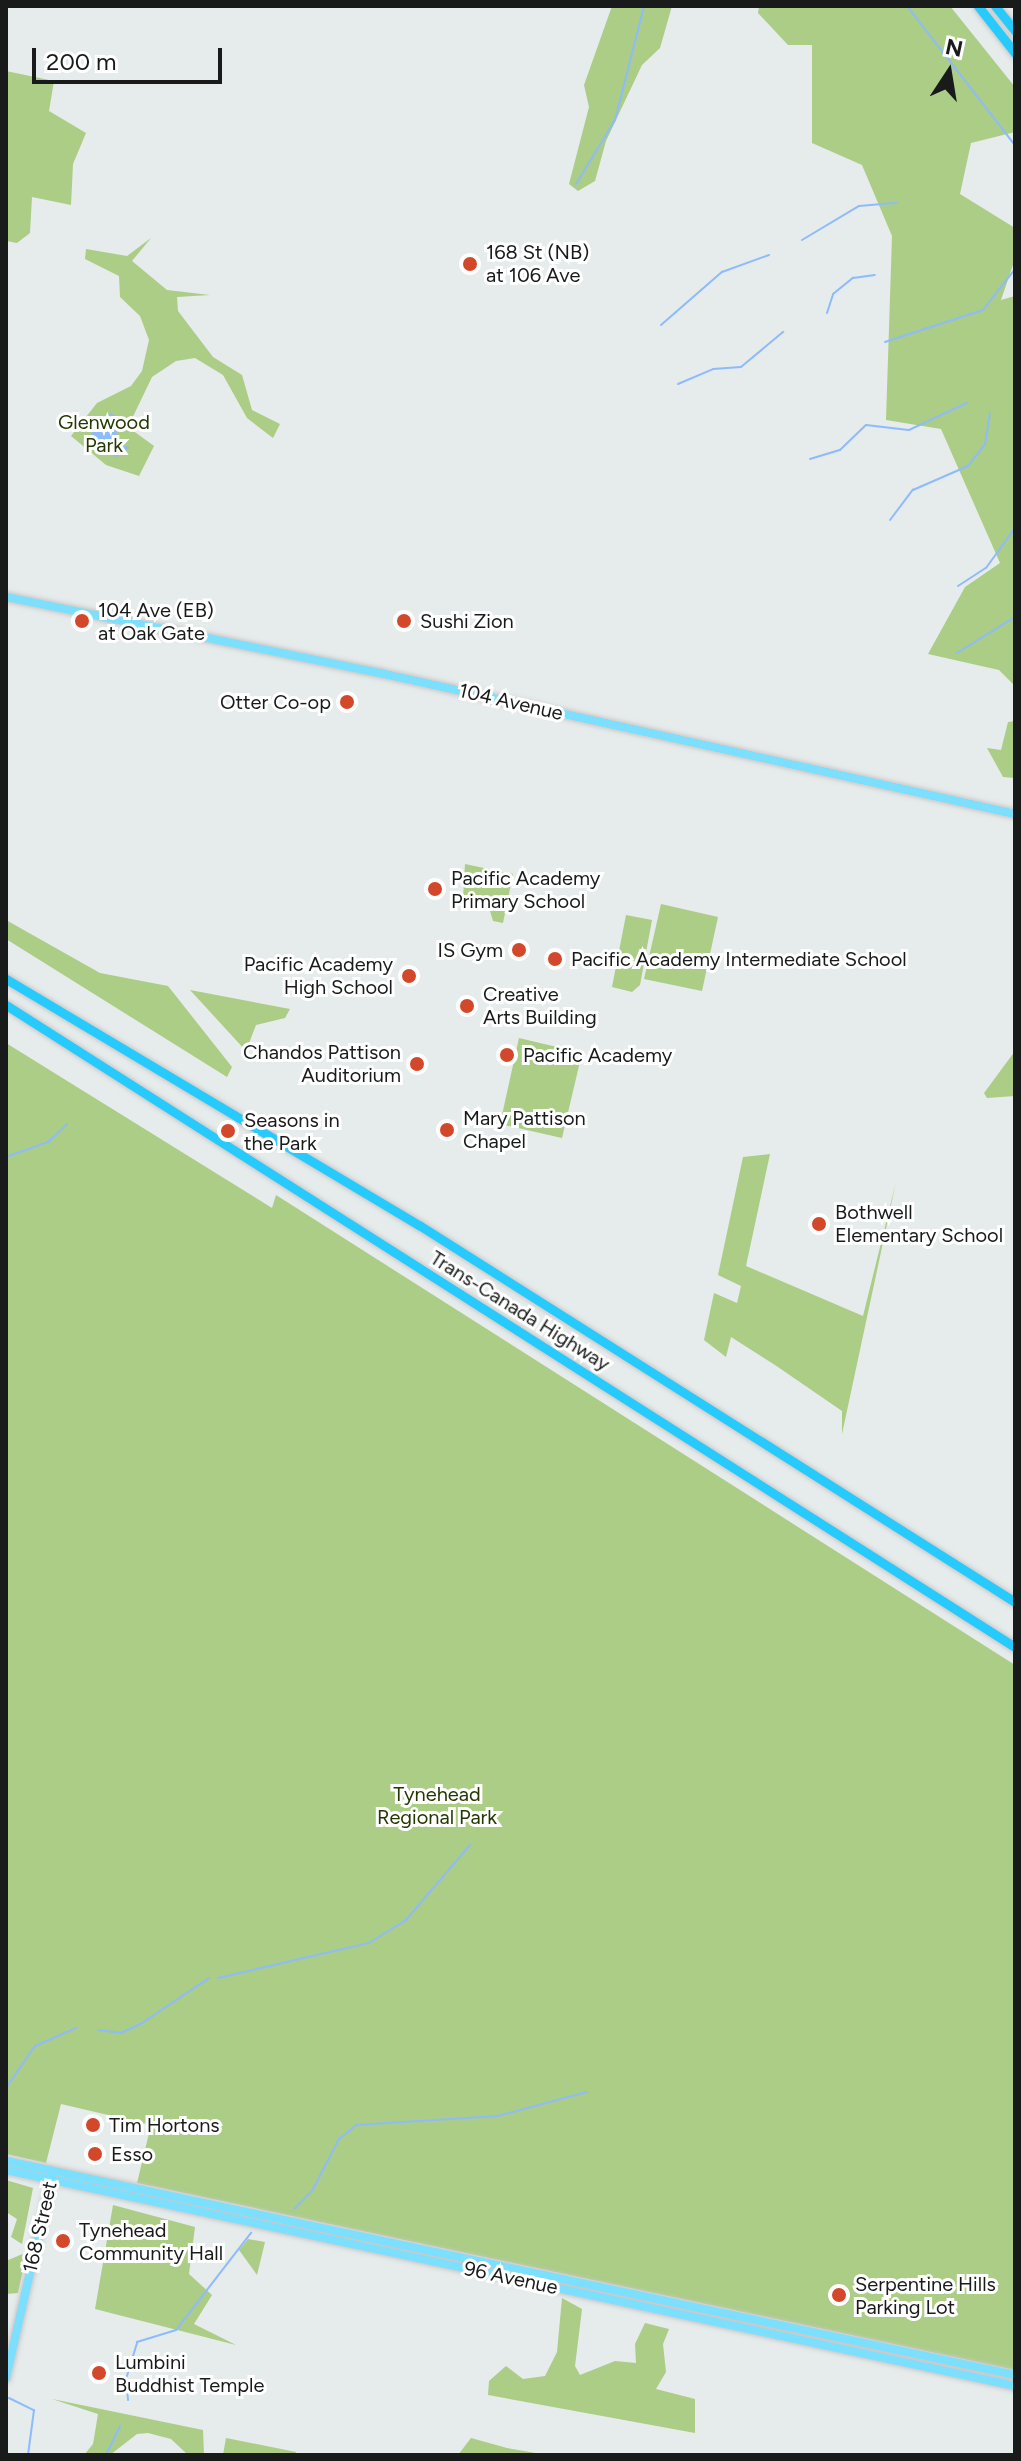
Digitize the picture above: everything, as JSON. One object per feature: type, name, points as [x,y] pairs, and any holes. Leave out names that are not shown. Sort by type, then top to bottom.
[{"type":"highway","points":[[978,6],[1015,53]]},
{"type":"highway","points":[[995,6],[1015,31]]},
{"type":"highway","name":"Trans-Canada Highway","points":[[6,979],[419,1225],[1015,1602]]},
{"type":"highway","name":"Trans-Canada Highway","points":[[6,1005],[1015,1647]]},
{"type":"main road","name":"104 Avenue","points":[[6,597],[394,676],[1015,814]]},
{"type":"main road","name":"96 Avenue","points":[[6,2161],[52,2176],[1015,2386]]},
{"type":"main road","name":"96 Avenue","points":[[6,2170],[52,2176],[1015,2375]]},
{"type":"main road","name":"168 Street","points":[[6,2378],[52,2176]]},
{"type":"green space","points":[[612,6],[672,6],[660,48],[642,65],[606,141],[595,181],[578,191],[569,184],[589,107],[584,85]]},
{"type":"green space","points":[[759,6],[950,6],[1015,87],[1015,132],[971,143],[960,194],[1015,228],[1015,259],[1001,300],[1015,296],[1014,685],[999,670],[928,654],[965,587],[1000,563],[941,429],[886,420],[892,236],[862,165],[812,143],[812,45],[788,45],[758,13]]},
{"type":"green space","points":[[6,71],[54,81],[49,111],[86,133],[73,164],[71,205],[32,197],[30,233],[17,243],[6,241]]},
{"type":"green space","name":"Glenwood Park","points":[[151,238],[132,261],[167,290],[210,295],[177,297],[178,311],[213,357],[242,375],[252,410],[280,424],[273,438],[247,418],[223,375],[195,358],[176,361],[152,377],[128,427],[154,446],[139,476],[106,465],[71,436],[97,403],[131,386],[142,371],[149,340],[140,316],[120,297],[119,276],[85,259],[86,249],[127,256]]},
{"type":"green space","points":[[1015,721],[1015,778],[1003,777],[987,748],[1001,750],[1008,722]]},
{"type":"green space","points":[[465,864],[513,874],[503,923],[493,921],[488,904],[463,898]]},
{"type":"green space","points":[[661,904],[718,917],[702,991],[644,979]]},
{"type":"green space","points":[[626,915],[652,920],[640,985],[632,992],[612,987]]},
{"type":"green space","points":[[6,920],[100,973],[168,986],[232,1067],[227,1077],[6,939]]},
{"type":"green space","points":[[190,990],[290,1009],[285,1018],[256,1025],[246,1051]]},
{"type":"green space","points":[[519,1038],[582,1053],[562,1138],[500,1124]]},
{"type":"green space","name":"Tynehead Regional Park","points":[[6,1043],[272,1208],[276,1195],[1015,1665],[1015,2370],[137,2183],[151,2125],[61,2104],[46,2163],[6,2154]]},
{"type":"green space","points":[[1015,1051],[1015,1096],[987,1098],[984,1093]]},
{"type":"green space","points":[[770,1154],[746,1266],[863,1316],[896,1182],[842,1434],[842,1411],[775,1365],[731,1337],[726,1357],[704,1340],[714,1293],[737,1303],[741,1286],[718,1275],[743,1157]]},
{"type":"green space","points":[[6,2180],[33,2188],[22,2244],[11,2237],[17,2219],[6,2212]]},
{"type":"green space","points":[[113,2205],[195,2227],[189,2274],[212,2295],[194,2324],[236,2345],[95,2309]]},
{"type":"green space","points":[[248,2239],[265,2242],[257,2275],[239,2250]]},
{"type":"green space","points":[[27,2252],[18,2293],[6,2294],[6,2261]]},
{"type":"green space","points":[[562,2298],[582,2309],[575,2366],[580,2375],[615,2361],[636,2363],[635,2344],[645,2323],[669,2329],[663,2344],[666,2372],[656,2389],[695,2399],[695,2433],[488,2395],[489,2381],[506,2366],[523,2379],[545,2376],[557,2352]]},
{"type":"green space","points":[[52,2399],[203,2430],[204,2455],[188,2455],[171,2439],[148,2433],[137,2434],[110,2455],[84,2455],[93,2444],[98,2414]]},
{"type":"green space","points":[[226,2438],[296,2452],[295,2455],[223,2455]]},
{"type":"green space","points":[[471,2438],[507,2448],[547,2455],[458,2455]]},
{"type":"water","points":[[110,413],[116,416],[117,445],[130,447],[116,457],[98,449],[91,434]]},
{"type":"waterway","points":[[576,184],[615,120],[644,6]]},
{"type":"waterway","points":[[907,6],[1015,145]]},
{"type":"waterway","points":[[802,240],[859,206],[897,203]]},
{"type":"waterway","points":[[661,325],[722,272],[769,255]]},
{"type":"waterway","points":[[885,342],[983,310],[1015,269]]},
{"type":"waterway","points":[[827,313],[833,294],[853,278],[875,275]]},
{"type":"waterway","points":[[678,384],[713,369],[741,367],[783,332]]},
{"type":"waterway","points":[[810,459],[840,450],[866,425],[909,430],[967,403]]},
{"type":"waterway","points":[[890,520],[913,490],[968,466],[985,444],[990,413]]},
{"type":"waterway","points":[[958,586],[986,568],[1015,528]]},
{"type":"waterway","points":[[957,653],[1015,617]]},
{"type":"waterway","points":[[6,1157],[48,1142],[67,1124]]},
{"type":"waterway","points":[[218,1978],[369,1943],[406,1920],[470,1845]]},
{"type":"waterway","points":[[98,2030],[121,2033],[142,2023],[209,1978]]},
{"type":"waterway","points":[[6,2088],[35,2046],[76,2028]]},
{"type":"waterway","points":[[294,2209],[312,2191],[339,2139],[356,2125],[498,2116],[587,2092]]},
{"type":"waterway","points":[[128,2400],[126,2379],[137,2342],[176,2330],[251,2233]]},
{"type":"waterway","points":[[9,2398],[34,2410],[28,2455]]},
{"type":"waterway","points":[[106,2455],[120,2426]]},
{"type":"place","name":"168 St (NB) at 106 Ave","points":[[470,264]]},
{"type":"place","name":"104 Ave (EB) at Oak Gate","points":[[82,621]]},
{"type":"place","name":"Sushi Zion","points":[[404,621]]},
{"type":"place","name":"Otter Co-op","points":[[347,702]]},
{"type":"place","name":"Pacific Academy Primary School","points":[[435,889]]},
{"type":"place","name":"IS Gym","points":[[519,950]]},
{"type":"place","name":"Pacific Academy Intermediate School","points":[[555,959]]},
{"type":"place","name":"Pacific Academy High School","points":[[409,976]]},
{"type":"place","name":"Creative Arts Building","points":[[467,1006]]},
{"type":"place","name":"Pacific Academy","points":[[507,1055]]},
{"type":"place","name":"Chandos Pattison Auditorium","points":[[417,1064]]},
{"type":"place","name":"Mary Pattison Chapel","points":[[447,1130]]},
{"type":"place","name":"Seasons in the Park","points":[[228,1131]]},
{"type":"place","name":"Bothwell Elementary School","points":[[819,1224]]},
{"type":"place","name":"Tim Hortons","points":[[93,2125]]},
{"type":"place","name":"Esso","points":[[95,2154]]},
{"type":"place","name":"Tynehead Community Hall","points":[[63,2241]]},
{"type":"place","name":"Serpentine Hills Parking Lot","points":[[839,2295]]},
{"type":"place","name":"Lumbini Buddhist Temple","points":[[99,2373]]}]
